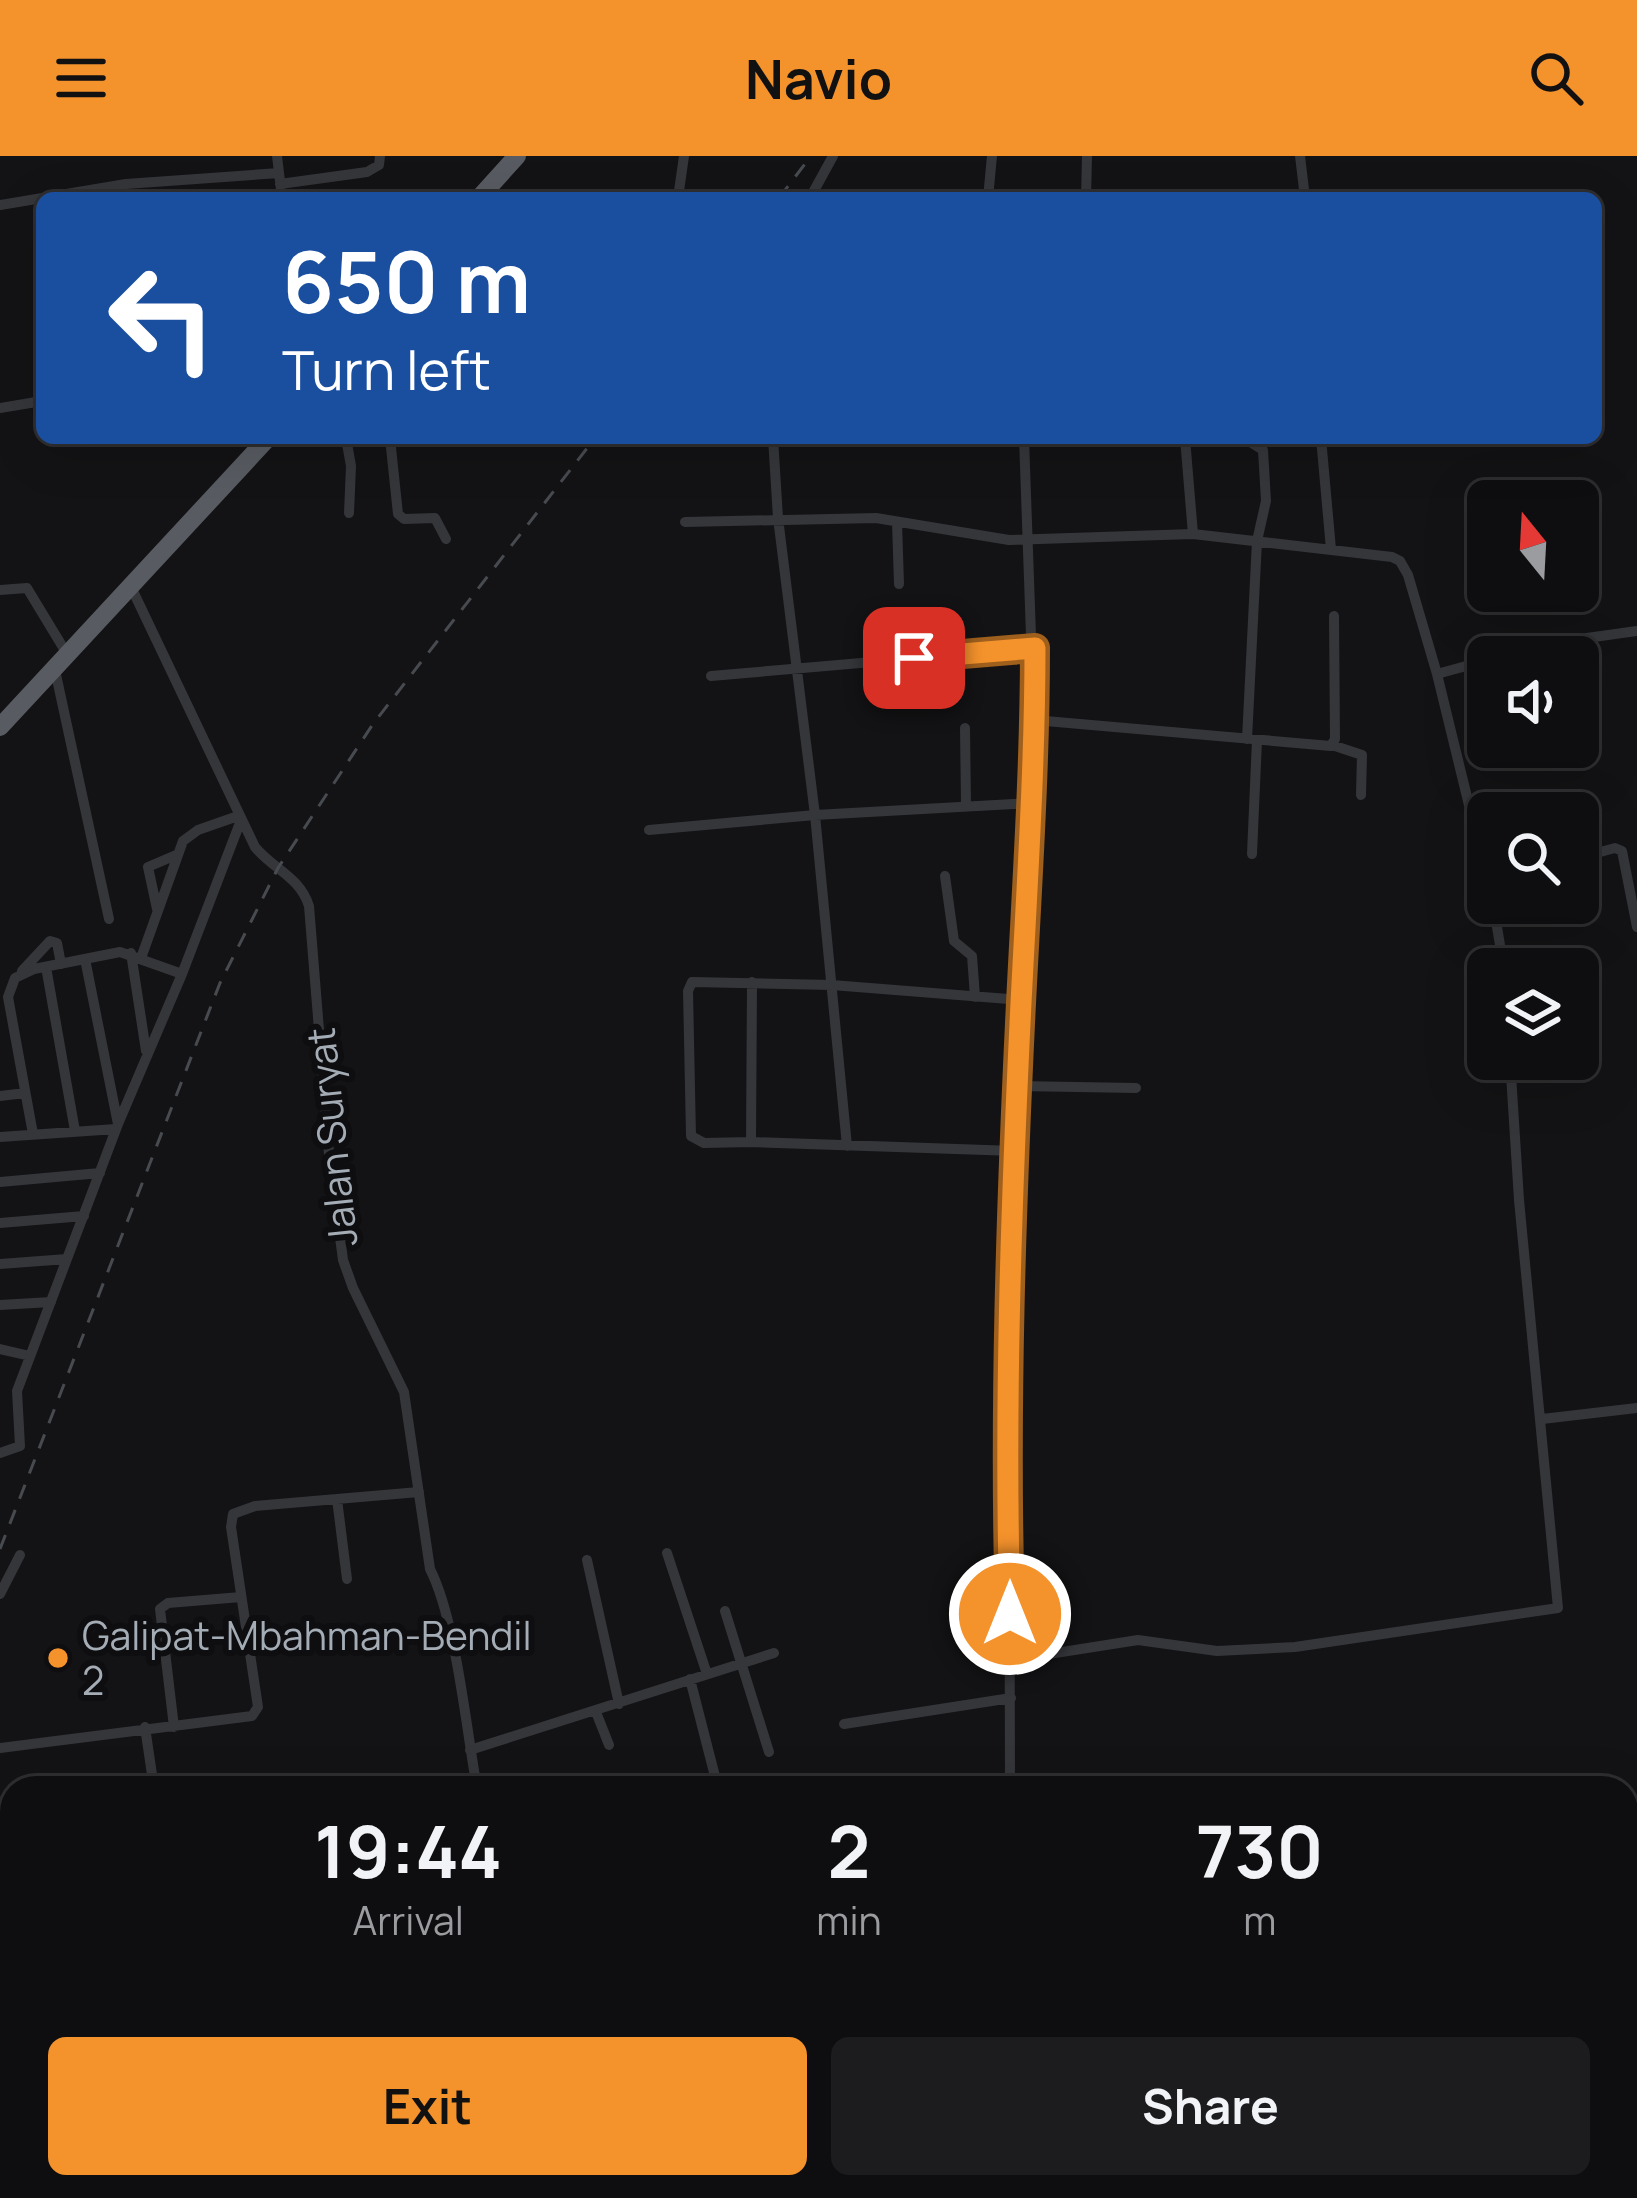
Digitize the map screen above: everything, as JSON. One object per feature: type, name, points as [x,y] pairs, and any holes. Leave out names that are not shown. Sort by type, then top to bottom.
[{"type":"highway","points":[[485,192],[518,156]]},
{"type":"highway","points":[[0,727],[263,444]]},
{"type":"street","points":[[277,156],[281,192]]},
{"type":"street","points":[[83,192],[126,184],[367,172],[379,165],[380,156]]},
{"type":"street","points":[[679,192],[684,156]]},
{"type":"street","points":[[813,192],[833,156]]},
{"type":"street","points":[[989,192],[992,156]]},
{"type":"street","points":[[1086,192],[1087,156]]},
{"type":"street","points":[[1300,156],[1304,192]]},
{"type":"street","points":[[3,204],[36,199]]},
{"type":"street","points":[[0,408],[36,402]]},
{"type":"street","points":[[347,444],[349,513]]},
{"type":"street","points":[[391,444],[398,514],[404,519],[435,518],[446,539]]},
{"type":"street","points":[[773,444],[847,1146]]},
{"type":"street","points":[[1010,1776],[1015,1151],[1035,648],[1024,444]]},
{"type":"street","points":[[1186,444],[1193,534]]},
{"type":"street","points":[[1252,854],[1257,541],[1266,501],[1264,455],[1255,444]]},
{"type":"street","points":[[1322,444],[1331,549]]},
{"type":"street","points":[[685,522],[778,518],[897,522],[1009,540],[1193,534],[1400,561],[1412,585],[1467,792]]},
{"type":"street","points":[[897,522],[899,584]]},
{"type":"street","points":[[0,590],[26,588],[61,663],[109,919]]},
{"type":"street","name":"Jalan Suryat","points":[[132,589],[240,818],[266,860],[297,880],[309,906],[329,1154],[343,1260],[404,1391],[430,1569],[475,1776]]},
{"type":"street","points":[[1332,745],[1336,739],[1334,616]]},
{"type":"street","points":[[1599,636],[1637,631]]},
{"type":"street","points":[[711,676],[1035,648]]},
{"type":"street","points":[[1437,674],[1467,666]]},
{"type":"street","points":[[1034,720],[1332,745],[1362,755],[1360,795]]},
{"type":"street","points":[[965,728],[967,805]]},
{"type":"street","points":[[649,830],[1032,803]]},
{"type":"street","points":[[147,1056],[136,956],[189,835],[240,818]]},
{"type":"street","points":[[0,1454],[22,1442],[15,1397],[240,818]]},
{"type":"street","points":[[1599,853],[1612,849],[1624,853],[1637,927]]},
{"type":"street","points":[[158,913],[148,867],[176,856]]},
{"type":"street","points":[[945,876],[953,941],[971,954],[975,997]]},
{"type":"street","points":[[32,1134],[8,990],[50,941],[57,943],[61,964]]},
{"type":"street","points":[[20,973],[120,952],[182,974]]},
{"type":"street","points":[[85,959],[117,1126]]},
{"type":"street","points":[[46,967],[75,1131]]},
{"type":"street","points":[[1015,1151],[704,1143],[692,1136],[688,991],[695,980],[1021,1000]]},
{"type":"street","points":[[751,1142],[752,982]]},
{"type":"street","points":[[0,1033],[14,1030]]},
{"type":"street","points":[[0,1054],[18,1053]]},
{"type":"street","points":[[1011,1660],[1138,1640],[1217,1651],[1294,1647],[1558,1608],[1511,1080]]},
{"type":"street","points":[[1018,1086],[1136,1088]]},
{"type":"street","points":[[0,1096],[25,1093]]},
{"type":"street","points":[[0,1137],[117,1126]]},
{"type":"street","points":[[0,1181],[100,1173]]},
{"type":"street","points":[[0,1223],[83,1216]]},
{"type":"street","points":[[0,1264],[67,1259]]},
{"type":"street","points":[[0,1306],[51,1302]]},
{"type":"street","points":[[0,1349],[30,1356]]},
{"type":"street","points":[[1542,1420],[1637,1408]]},
{"type":"street","points":[[0,1748],[256,1714],[233,1514],[255,1505],[419,1492]]},
{"type":"street","points":[[337,1499],[347,1579]]},
{"type":"street","points":[[667,1553],[706,1675]]},
{"type":"street","points":[[0,1594],[20,1555]]},
{"type":"street","points":[[587,1560],[619,1704]]},
{"type":"street","points":[[175,1727],[160,1609],[168,1603],[241,1597]]},
{"type":"street","points":[[725,1611],[769,1752]]},
{"type":"street","points":[[470,1750],[774,1653]]},
{"type":"street","points":[[690,1679],[715,1776]]},
{"type":"street","points":[[844,1724],[1011,1698]]},
{"type":"street","points":[[596,1712],[609,1745]]},
{"type":"street","points":[[145,1727],[152,1776]]},
{"type":"railway","points":[[784,192],[811,156]]},
{"type":"railway","points":[[0,1549],[220,983],[278,868],[373,724],[590,444]]},
{"type":"place","name":"Galipat-Mbahman-Bendil 2","points":[[58,1658]]},
{"type":"route","points":[[914,658],[1035,648],[1015,1151],[1010,1614]]}]
